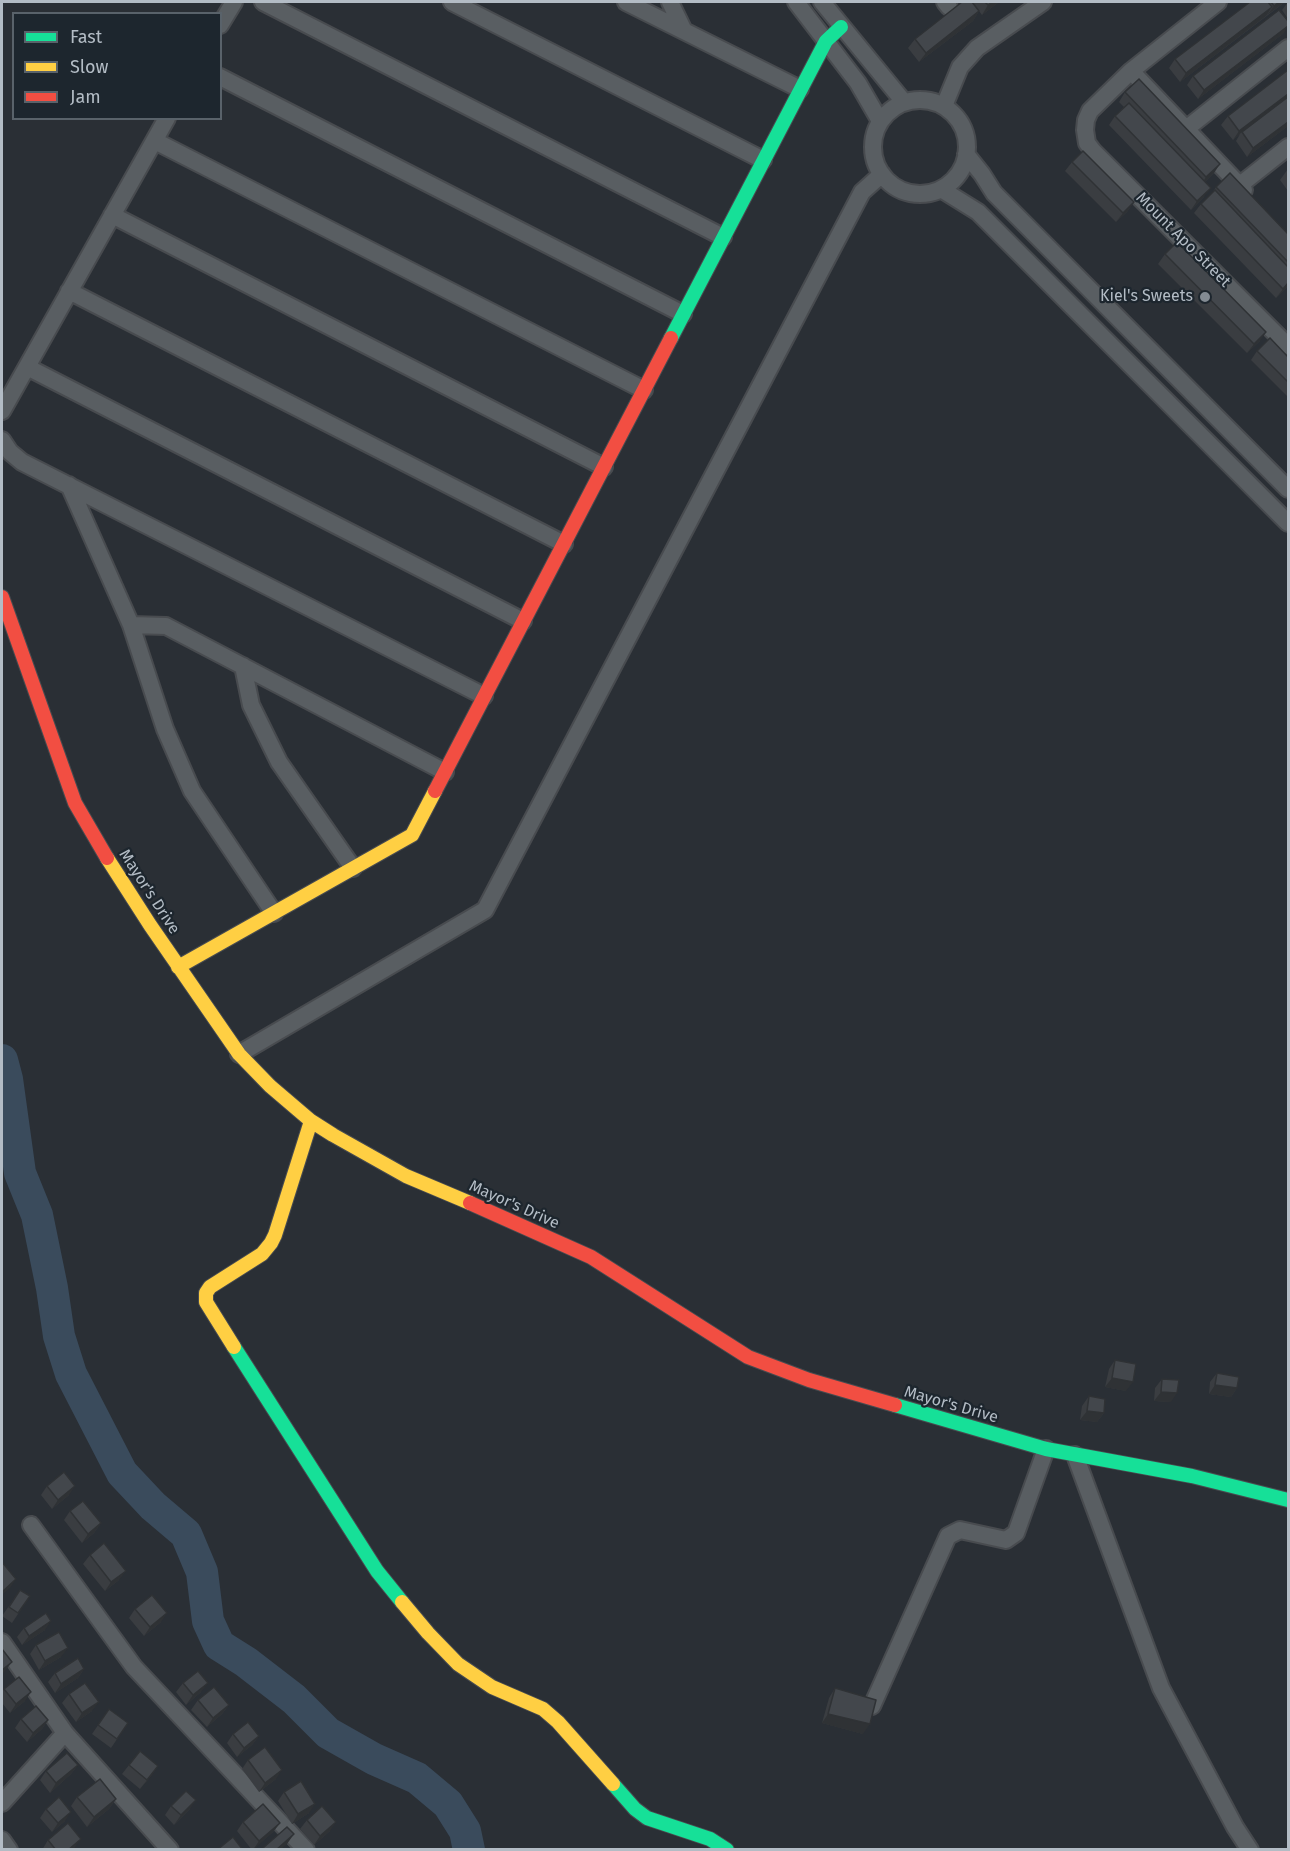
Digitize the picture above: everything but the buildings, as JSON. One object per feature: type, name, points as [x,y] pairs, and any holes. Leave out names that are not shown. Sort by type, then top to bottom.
[{"type":"street","points":[[222,22],[234,2]]},
{"type":"street","points":[[263,2],[723,237]]},
{"type":"street","points":[[452,2],[763,160]]},
{"type":"street","points":[[626,2],[800,89]]},
{"type":"street","points":[[670,2],[684,31]]},
{"type":"street","points":[[796,2],[858,83],[880,121]]},
{"type":"street","points":[[822,2],[904,102]]},
{"type":"street","points":[[944,106],[960,67],[977,48],[1043,2]]},
{"type":"street","points":[[1218,2],[1131,71],[1256,202]]},
{"type":"street","points":[[178,966],[412,835],[800,89],[826,41],[841,27]]},
{"type":"street","points":[[1186,129],[1288,48]]},
{"type":"street","name":"Mount Apo Street","points":[[1131,71],[1090,111],[1084,130],[1087,143],[1288,346]]},
{"type":"street","points":[[222,78],[683,314]]},
{"type":"street","points":[[931,101],[944,106],[955,115],[966,140],[966,154],[962,168],[953,180],[941,189],[926,194],[911,194],[897,188],[876,166],[873,151],[874,136],[880,121],[890,110],[904,102],[931,101]]},
{"type":"street","points":[[2,411],[166,120]]},
{"type":"street","points":[[155,141],[644,390]]},
{"type":"street","points":[[1240,185],[1288,147]]},
{"type":"street","points":[[966,154],[994,193],[1288,489]]},
{"type":"street","points":[[239,1054],[485,910],[862,192],[882,174]]},
{"type":"street","points":[[941,189],[978,212],[1288,524]]},
{"type":"street","points":[[112,215],[604,467]]},
{"type":"street","points":[[69,291],[564,544]]},
{"type":"street","points":[[27,367],[524,621]]},
{"type":"street","points":[[2,440],[10,452],[22,462],[484,696]]},
{"type":"street","points":[[69,485],[131,625],[165,729],[192,791],[274,913]]},
{"type":"street","name":"Mayor's Drive","points":[[2,597],[75,803],[118,876],[239,1054],[270,1086],[311,1121],[333,1136],[406,1176],[518,1223],[591,1257],[748,1358],[809,1380],[1046,1449],[1192,1476],[1288,1500]]},
{"type":"street","points":[[131,625],[166,626],[445,772]]},
{"type":"street","points":[[243,666],[251,705],[279,762],[353,868]]},
{"type":"street","points":[[311,1121],[271,1243],[262,1254],[210,1287],[206,1293],[206,1302],[377,1571],[428,1634],[458,1664],[492,1687],[543,1709],[558,1722],[635,1809],[647,1818],[710,1839],[727,1850]]},
{"type":"street","points":[[872,1706],[948,1536],[960,1530],[1006,1540],[1016,1533],[1046,1449]]},
{"type":"street","points":[[1075,1455],[1161,1688],[1235,1827],[1250,1850]]},
{"type":"street","points":[[31,1525],[134,1667],[306,1850]]},
{"type":"street","points":[[2,1642],[65,1733],[170,1850]]},
{"type":"street","points":[[2,1803],[65,1733]]},
{"type":"street","points":[[2,1840],[9,1850]]},
{"type":"waterway","points":[[2,1060],[7,1079],[20,1173],[37,1215],[59,1336],[71,1374],[122,1473],[153,1506],[186,1534],[202,1572],[208,1621],[219,1645],[246,1662],[294,1699],[328,1733],[374,1759],[417,1778],[448,1804],[465,1831],[469,1850]]},
{"type":"traffic: fast","points":[[671,338],[826,41],[841,27]]},
{"type":"traffic: fast","points":[[234,1347],[377,1571],[402,1602]]},
{"type":"traffic: fast","points":[[895,1405],[1046,1449],[1192,1476],[1288,1500]]},
{"type":"traffic: fast","points":[[613,1784],[635,1809],[647,1818],[710,1839],[727,1850]]},
{"type":"traffic: slow","points":[[178,967],[412,835],[435,791]]},
{"type":"traffic: slow","points":[[107,858],[239,1054],[270,1086],[311,1121],[333,1135],[406,1176],[470,1203]]},
{"type":"traffic: slow","points":[[234,1347],[206,1302],[206,1293],[210,1287],[262,1254],[271,1243],[311,1121]]},
{"type":"traffic: slow","points":[[402,1602],[458,1664],[492,1687],[543,1709],[558,1722],[613,1784]]},
{"type":"traffic: jam","points":[[435,791],[671,338]]},
{"type":"traffic: jam","points":[[2,597],[75,803],[107,858]]},
{"type":"traffic: jam","points":[[470,1203],[591,1257],[748,1357],[809,1380],[895,1405]]},
{"type":"place","name":"Kiel's Sweets","points":[[1205,297]]}]
